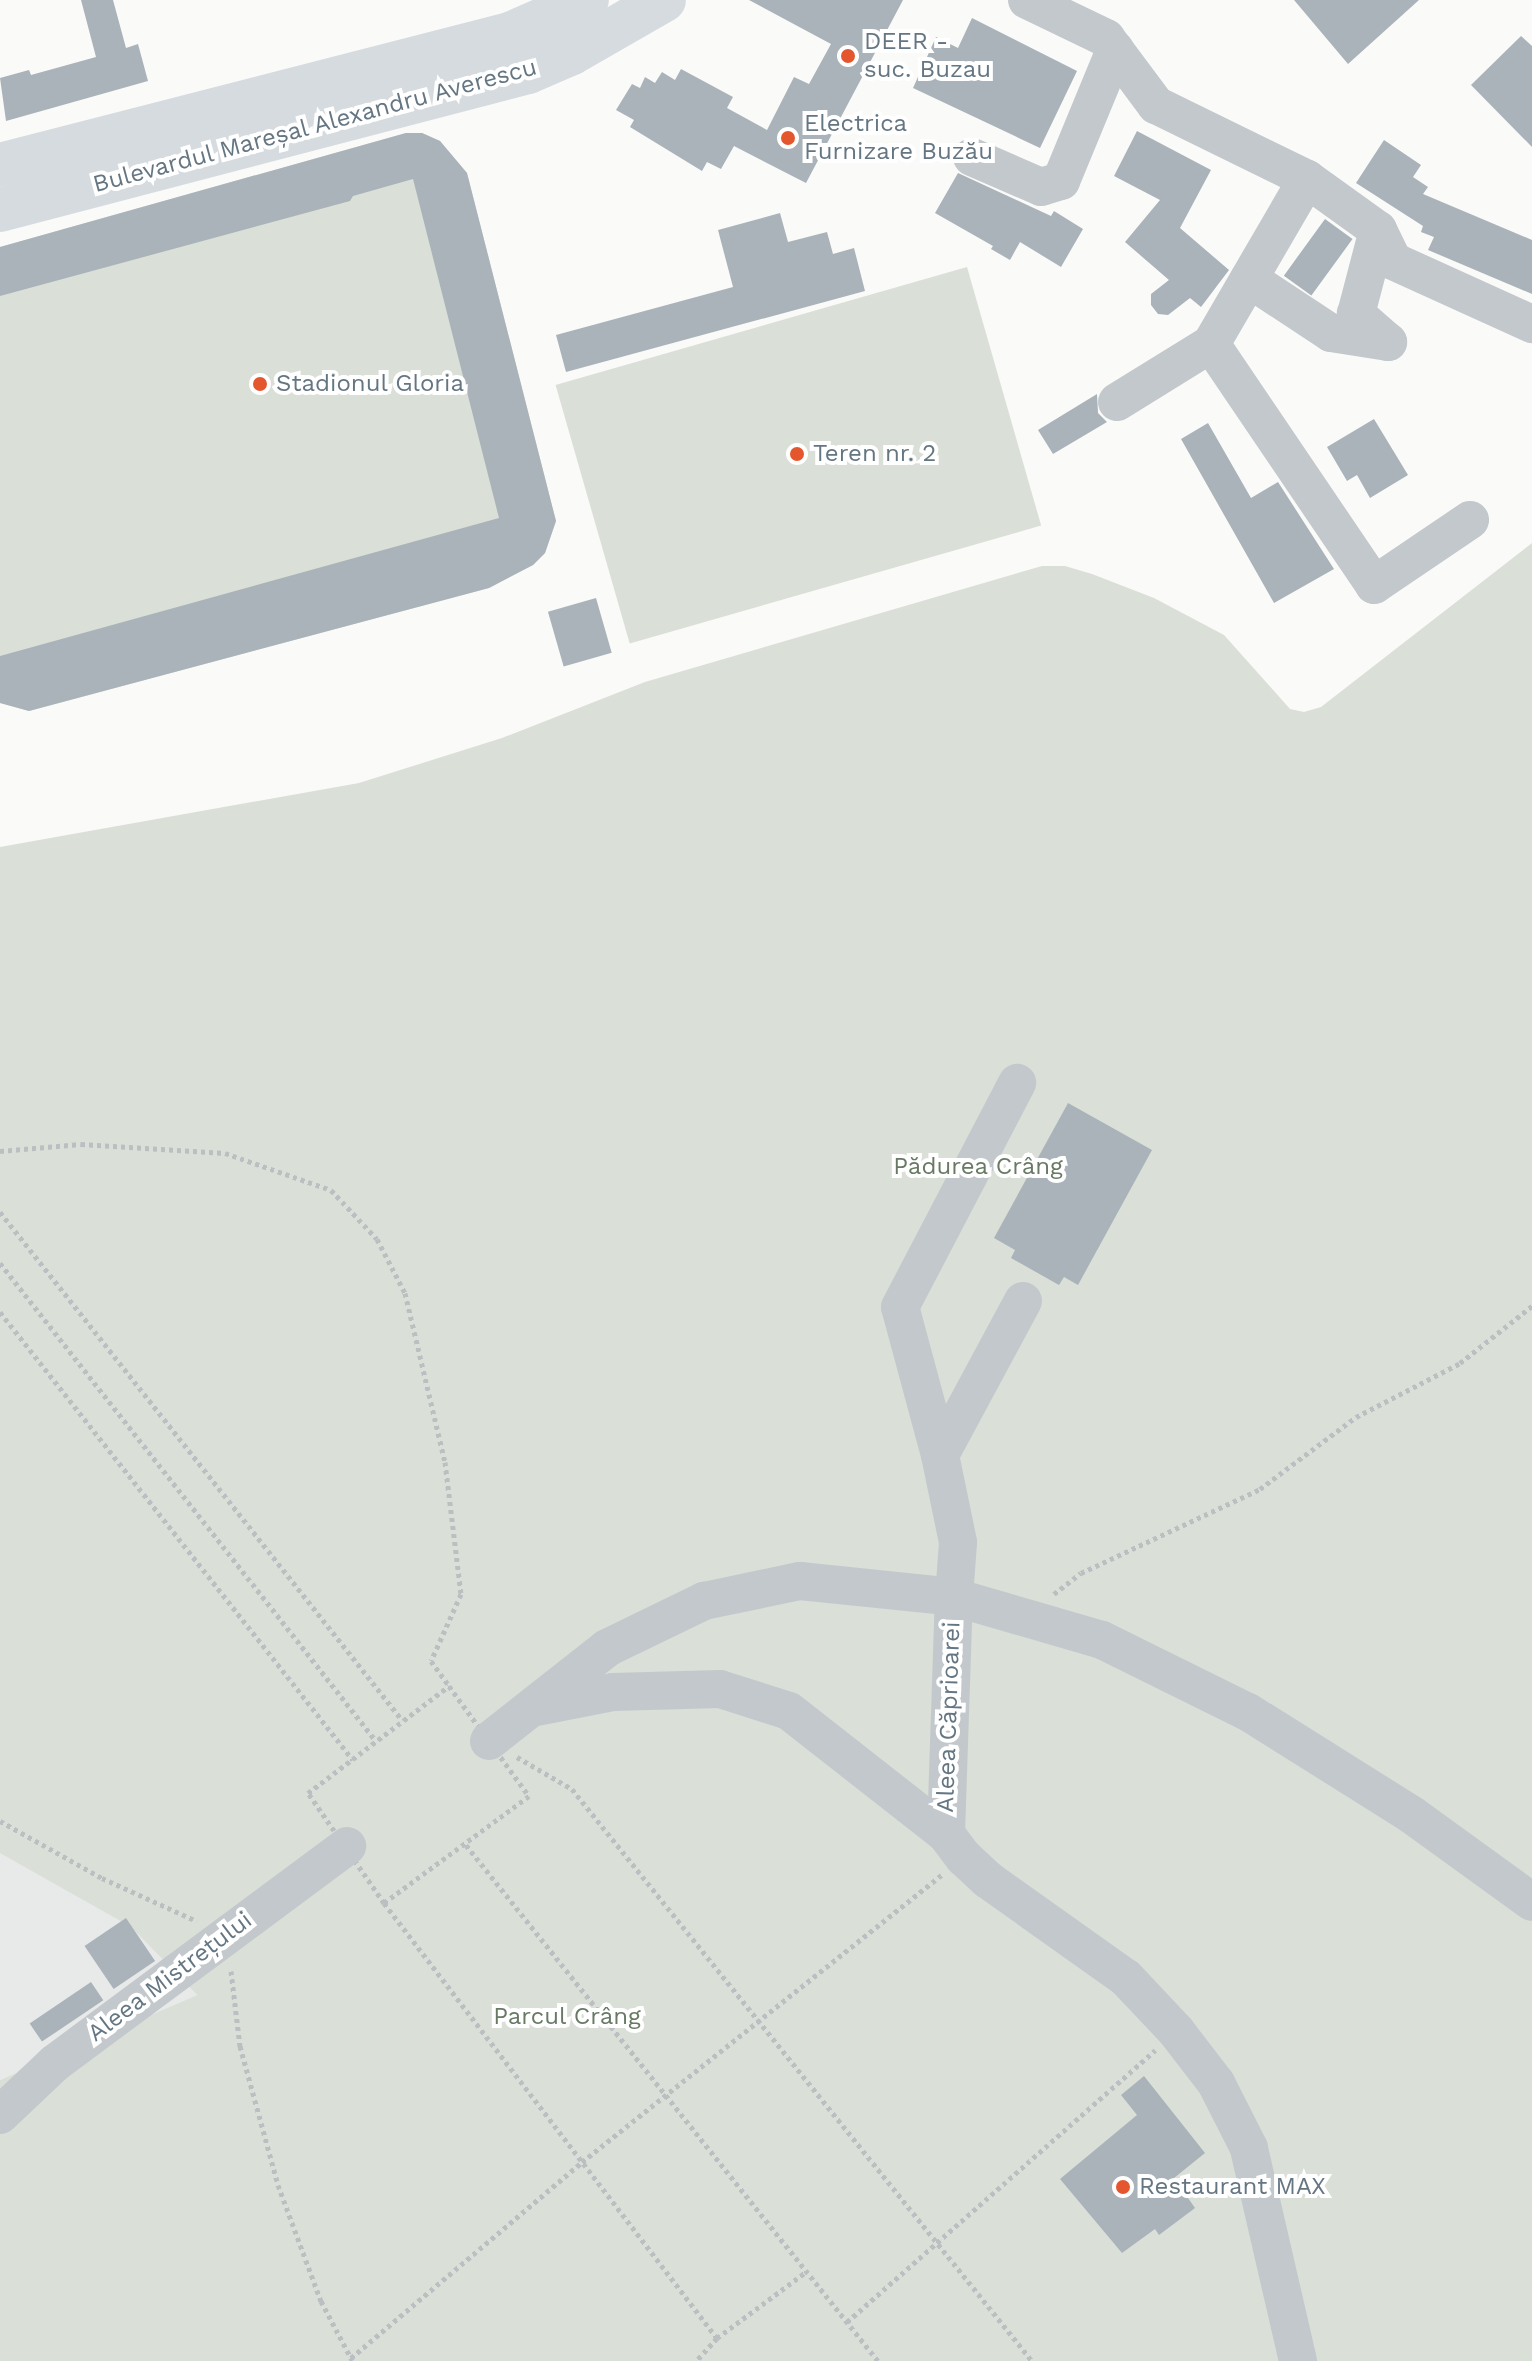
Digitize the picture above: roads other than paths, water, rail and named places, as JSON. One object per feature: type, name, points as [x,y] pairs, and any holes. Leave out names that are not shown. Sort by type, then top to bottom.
[{"type":"main road","name":"Bulevardul Mareșal Alexandru Averescu","points":[[0,165],[510,34],[587,0]]},
{"type":"main road","name":"Bulevardul Mareșal Alexandru Averescu","points":[[0,210],[528,72],[595,41],[664,0]]},
{"type":"lane","points":[[1027,0],[1106,38],[1156,105],[1307,179],[1379,252],[1532,324]]},
{"type":"lane","points":[[972,157],[1041,187],[1061,181],[1115,50]]},
{"type":"lane","points":[[1117,402],[1211,344],[1307,179]]},
{"type":"lane","points":[[1249,279],[1343,324],[1379,252]]},
{"type":"lane","points":[[1211,344],[1374,585],[1470,520]]},
{"type":"lane","points":[[489,1741],[607,1648],[704,1601],[800,1581],[954,1597],[958,1542],[940,1455],[900,1307],[1017,1083]]},
{"type":"lane","points":[[940,1455],[1023,1301]]},
{"type":"lane","name":"Aleea Căprioarei","points":[[955,1846],[954,1597],[1102,1640],[1248,1712],[1412,1815],[1532,1902]]},
{"type":"lane","points":[[530,1709],[613,1692],[720,1689],[789,1711],[955,1846],[988,1880],[1126,1978],[1176,2031],[1216,2083],[1249,2148],[1298,2361]]},
{"type":"lane","name":"Aleea Mistrețului","points":[[0,2115],[55,2063],[347,1846]]},
{"type":"place","name":"DEER - suc. Buzau","points":[[848,56]]},
{"type":"place","name":"Electrica Furnizare Buzău","points":[[788,138]]},
{"type":"place","name":"Stadionul Gloria","points":[[260,384]]},
{"type":"place","name":"Teren nr. 2","points":[[797,454]]},
{"type":"place","name":"Restaurant MAX","points":[[1123,2187]]},
{"type":"park label","name":"Pădurea Crâng","points":[[978,1167]]},
{"type":"park label","name":"Parcul Crâng","points":[[567,2017]]}]
